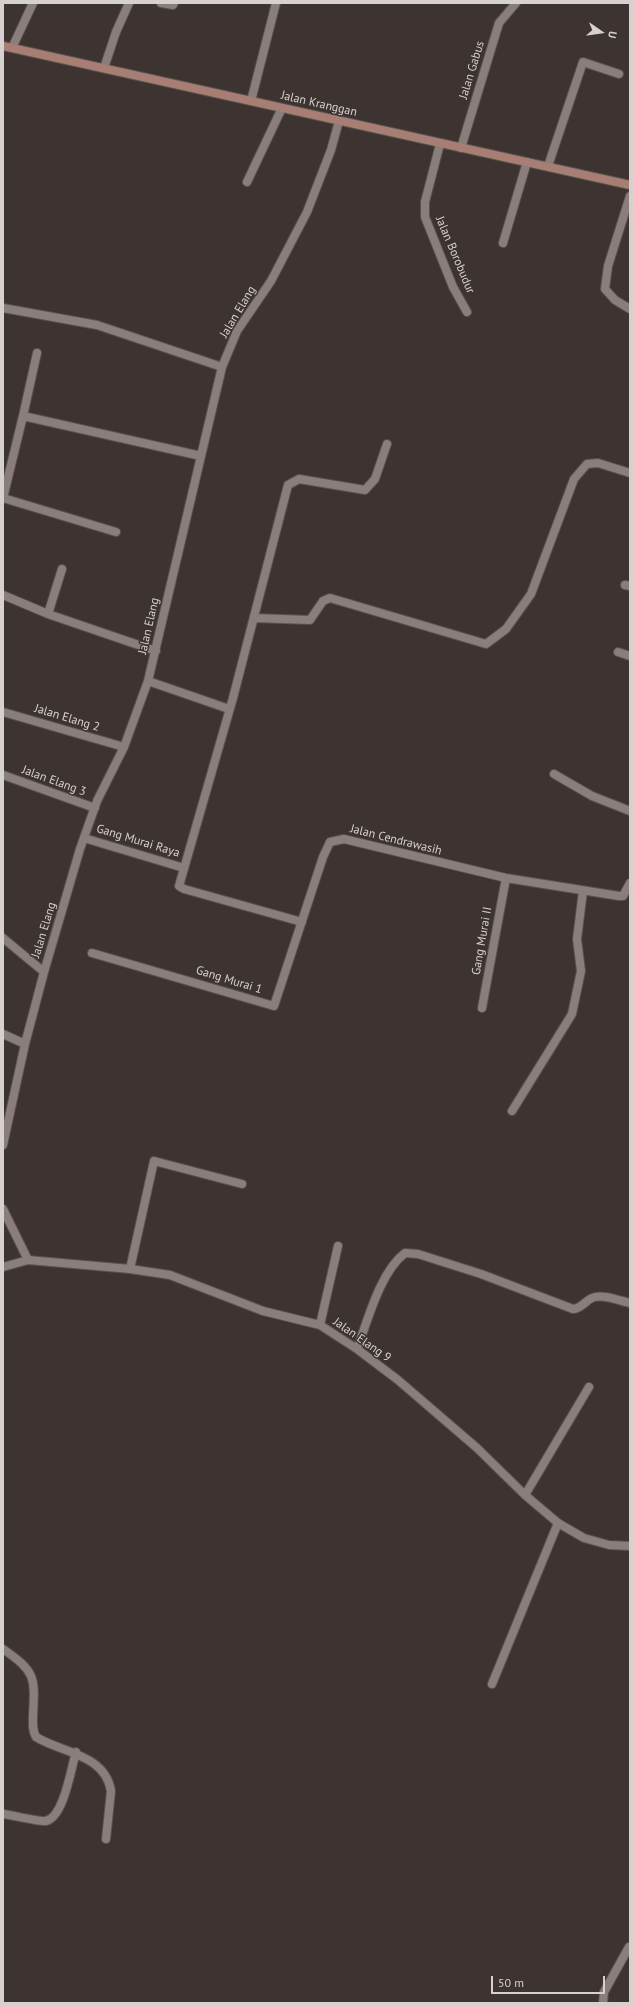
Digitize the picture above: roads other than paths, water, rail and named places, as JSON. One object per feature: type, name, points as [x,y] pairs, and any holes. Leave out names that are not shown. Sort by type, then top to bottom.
[{"type":"main road","name":"Jalan Kranggan","points":[[3,46],[630,185]]},
{"type":"street","points":[[12,48],[32,3]]},
{"type":"street","points":[[104,68],[116,32],[129,3]]},
{"type":"street","points":[[161,3],[174,3]]},
{"type":"street","points":[[251,100],[276,3]]},
{"type":"street","name":"Jalan Gabus","points":[[461,148],[499,23],[516,3]]},
{"type":"street","points":[[548,166],[583,62],[619,74]]},
{"type":"street","points":[[247,182],[282,108]]},
{"type":"street","name":"Jalan Elang","points":[[3,1145],[25,1044],[44,972],[84,838],[95,808],[124,747],[148,681],[222,367],[237,331],[270,281],[307,212],[331,150],[339,121]]},
{"type":"street","name":"Jalan Borobudur","points":[[440,144],[425,202],[425,217],[453,287],[467,312]]},
{"type":"street","points":[[503,243],[527,162]]},
{"type":"street","points":[[630,196],[608,266],[605,289],[614,300],[630,309]]},
{"type":"street","points":[[3,308],[97,325],[222,367]]},
{"type":"street","points":[[38,353],[3,498],[116,532]]},
{"type":"street","points":[[23,416],[201,456]]},
{"type":"street","points":[[302,922],[184,889],[179,886],[254,618],[288,484],[299,479],[365,490],[375,479],[387,444]]},
{"type":"street","points":[[254,618],[310,620],[323,601],[330,598],[486,644],[506,629],[531,594],[574,479],[587,464],[598,463],[630,473]]},
{"type":"street","points":[[48,614],[62,569]]},
{"type":"street","points":[[3,595],[48,614],[156,651]]},
{"type":"street","points":[[618,652],[630,656]]},
{"type":"street","points":[[148,681],[229,709]]},
{"type":"street","name":"Jalan Elang 2","points":[[3,712],[124,747]]},
{"type":"street","points":[[554,774],[592,796],[630,811]]},
{"type":"street","name":"Jalan Elang 3","points":[[4,775],[95,808]]},
{"type":"street","name":"Gang Murai Raya","points":[[84,838],[184,868]]},
{"type":"street","name":"Jalan Cendrawasih","points":[[302,922],[330,842],[344,839],[506,878],[583,891],[623,896],[630,884]]},
{"type":"street","name":"Gang Murai II","points":[[482,1008],[506,878]]},
{"type":"street","points":[[512,1111],[572,1014],[581,971],[577,939],[583,891]]},
{"type":"street","name":"Gang Murai 1","points":[[92,953],[274,1006],[302,922]]},
{"type":"street","points":[[3,938],[44,972]]},
{"type":"street","points":[[3,1034],[25,1044]]},
{"type":"street","points":[[130,1269],[154,1161],[242,1184]]},
{"type":"street","points":[[3,1209],[28,1260],[3,1267]]},
{"type":"street","points":[[320,1325],[338,1246]]},
{"type":"street","points":[[357,1349],[384,1280],[399,1258],[405,1253],[418,1254],[481,1274],[573,1309],[577,1309],[594,1297],[630,1303]]},
{"type":"street","name":"Jalan Elang 9","points":[[28,1260],[130,1269],[170,1276],[263,1311],[320,1325],[357,1349],[398,1380],[477,1448],[525,1495],[558,1523],[584,1538],[609,1545],[630,1546]]},
{"type":"street","points":[[525,1495],[589,1387]]},
{"type":"street","points":[[492,1684],[558,1523]]},
{"type":"street","points":[[3,1649],[26,1667],[31,1674],[34,1686],[32,1728],[36,1737],[76,1752],[98,1767],[110,1784],[111,1791],[106,1839]]},
{"type":"street","points":[[3,1814],[46,1821],[56,1815],[61,1806],[76,1752]]},
{"type":"street","points":[[603,2003],[604,1992],[629,1947]]}]
